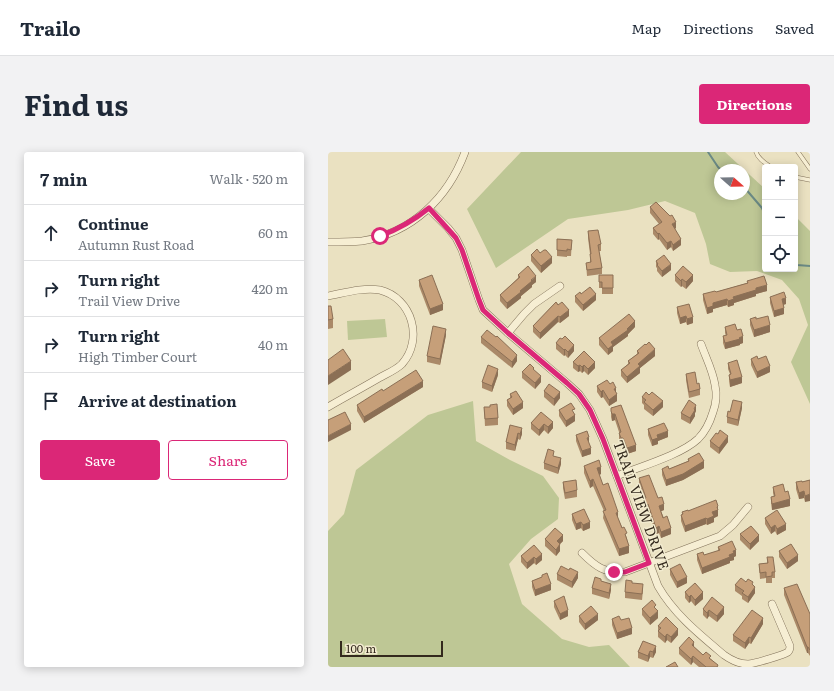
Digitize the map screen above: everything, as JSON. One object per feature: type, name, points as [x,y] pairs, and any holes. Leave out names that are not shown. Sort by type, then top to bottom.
[{"type":"street","points":[[328,242],[363,240],[380,236],[399,229],[414,220],[443,194],[454,176],[464,152]]},
{"type":"street","name":"TRAIL VIEW DRIVE","points":[[429,208],[456,238],[462,250],[483,310],[579,394],[590,410],[617,476],[658,586],[675,611],[731,660],[740,663],[754,664],[785,653],[790,649],[772,604]]},
{"type":"street","points":[[508,333],[534,304],[560,286]]},
{"type":"street","points":[[328,296],[366,289],[390,294],[399,300],[411,318],[413,328],[411,348],[401,365],[328,407]]},
{"type":"street","points":[[617,476],[682,450],[699,438],[705,430],[711,420],[716,398],[715,386],[701,344]]},
{"type":"street","points":[[582,553],[594,565],[600,568],[614,572],[625,572],[720,536],[733,525],[748,507]]},
{"type":"lane","points":[[756,152],[766,164]]},
{"type":"lane","points":[[798,152],[810,169]]},
{"type":"lane","points":[[798,178],[810,180]]},
{"type":"green space","points":[[521,152],[725,152],[738,164],[714,164],[714,200],[750,200],[750,175],[762,186],[762,272],[798,272],[798,219],[810,231],[810,404],[791,362],[808,325],[799,299],[782,280],[757,271],[730,272],[710,264],[706,244],[695,213],[665,201],[628,210],[568,219],[496,268],[467,209]]},
{"type":"green space","points":[[385,319],[387,337],[348,340],[347,321]]},
{"type":"green space","points":[[473,401],[476,441],[543,476],[559,498],[558,519],[531,539],[509,564],[522,604],[562,639],[589,647],[609,645],[630,667],[328,667],[328,531],[344,514],[356,470],[428,415]]},
{"type":"building","points":[[656,202],[670,216],[672,215],[676,222],[672,224],[681,239],[673,245],[671,241],[667,243],[653,228],[662,222],[650,207]]},
{"type":"building","points":[[598,230],[601,244],[598,245],[602,268],[587,270],[586,263],[591,262],[588,231]]},
{"type":"building","points":[[557,239],[572,240],[571,250],[557,250]]},
{"type":"building","points":[[537,249],[540,253],[546,250],[552,257],[541,266],[531,255]]},
{"type":"building","points":[[664,255],[671,264],[662,271],[657,265],[658,264],[656,261]]},
{"type":"building","points":[[528,266],[536,276],[520,291],[521,292],[507,303],[500,295],[520,277],[518,275]]},
{"type":"building","points":[[683,266],[693,275],[686,282],[682,279],[681,281],[675,275]]},
{"type":"building","points":[[432,275],[443,304],[430,309],[419,280]]},
{"type":"building","points":[[599,275],[613,275],[613,288],[602,288],[602,282],[599,282]]},
{"type":"building","points":[[764,276],[767,285],[733,297],[734,299],[728,301],[727,299],[713,303],[713,306],[707,308],[703,294],[748,283],[747,281]]},
{"type":"building","points":[[590,287],[596,294],[583,305],[575,296],[580,292],[581,294]]},
{"type":"building","points":[[784,292],[786,298],[782,299],[784,308],[774,311],[770,297]]},
{"type":"building","points":[[556,302],[558,305],[562,302],[569,310],[560,317],[558,316],[540,333],[533,326]]},
{"type":"building","points":[[689,304],[693,317],[687,319],[686,316],[680,318],[677,307]]},
{"type":"building","points":[[328,306],[331,306],[333,319],[328,320]]},
{"type":"building","points":[[629,314],[635,321],[627,329],[628,330],[611,342],[613,345],[608,349],[599,338]]},
{"type":"building","points":[[768,316],[770,325],[754,330],[750,319]]},
{"type":"building","points":[[735,324],[737,330],[741,329],[743,336],[739,338],[740,339],[725,343],[723,336],[727,335],[725,327]]},
{"type":"building","points":[[433,326],[446,329],[440,359],[427,356]]},
{"type":"building","points":[[487,330],[496,337],[497,336],[517,355],[512,362],[481,337]]},
{"type":"building","points":[[565,336],[574,345],[568,352],[556,343],[560,338],[562,339]]},
{"type":"building","points":[[649,342],[655,349],[638,364],[640,366],[627,377],[621,370],[630,363],[628,361],[639,353],[637,351]]},
{"type":"building","points":[[343,349],[351,361],[328,376],[328,360]]},
{"type":"building","points":[[584,351],[595,362],[588,369],[584,365],[582,367],[580,365],[578,366],[573,362]]},
{"type":"building","points":[[757,356],[758,359],[766,356],[770,366],[757,372],[751,359]]},
{"type":"building","points":[[737,360],[742,377],[730,380],[729,375],[731,374],[728,363]]},
{"type":"building","points":[[530,364],[541,376],[535,383],[522,372]]},
{"type":"building","points":[[488,365],[498,369],[492,386],[482,382]]},
{"type":"building","points":[[416,370],[423,381],[364,417],[357,405],[382,389],[383,391]]},
{"type":"building","points":[[695,372],[697,384],[699,383],[700,389],[689,392],[686,374]]},
{"type":"building","points":[[607,380],[610,384],[613,382],[616,388],[614,389],[617,394],[609,400],[603,390],[601,392],[597,386]]},
{"type":"building","points":[[549,384],[560,392],[554,399],[544,391]]},
{"type":"building","points":[[516,391],[523,402],[513,409],[507,400],[512,397],[510,394]]},
{"type":"building","points":[[646,392],[649,395],[652,392],[663,401],[653,410],[644,402],[646,400],[642,397]]},
{"type":"building","points":[[689,400],[696,405],[690,418],[681,413]]},
{"type":"building","points":[[733,400],[742,402],[738,420],[727,417]]},
{"type":"building","points":[[571,403],[575,409],[572,410],[575,415],[566,421],[559,410]]},
{"type":"building","points":[[497,404],[498,418],[485,419],[484,407],[490,407],[490,405]]},
{"type":"building","points":[[621,405],[636,445],[627,448],[619,433],[621,432],[615,414],[612,414],[611,411],[611,408]]},
{"type":"building","points":[[345,412],[351,424],[328,436],[328,420]]},
{"type":"building","points":[[541,412],[553,422],[548,427],[544,424],[539,430],[531,423]]},
{"type":"building","points":[[664,423],[668,431],[657,435],[658,438],[652,440],[648,429]]},
{"type":"building","points":[[510,425],[522,428],[520,434],[518,433],[515,445],[506,442]]},
{"type":"building","points":[[720,430],[728,436],[719,448],[710,441],[716,433],[718,434]]},
{"type":"building","points":[[587,431],[589,437],[587,438],[591,448],[582,451],[576,435]]},
{"type":"building","points":[[548,449],[554,451],[553,456],[561,458],[558,468],[544,463]]},
{"type":"building","points":[[699,453],[704,461],[683,474],[666,480],[662,469],[668,466],[669,469],[689,461],[688,459]]},
{"type":"building","points":[[599,460],[601,467],[597,468],[603,485],[608,483],[618,512],[616,513],[622,528],[624,527],[627,533],[625,534],[629,546],[619,549],[603,511],[606,510],[593,479],[590,481],[584,466]]},
{"type":"building","points":[[649,475],[658,498],[662,497],[664,504],[659,506],[663,518],[667,516],[671,528],[661,532],[659,526],[656,528],[648,504],[647,505],[644,499],[646,498],[639,478]]},
{"type":"building","points":[[576,480],[577,490],[565,493],[563,482]]},
{"type":"building","points":[[810,480],[810,494],[805,496],[804,491],[799,493],[796,482]]},
{"type":"building","points":[[783,484],[785,492],[788,491],[790,499],[772,504],[771,497],[775,496],[773,487]]},
{"type":"building","points":[[716,500],[718,510],[712,512],[714,516],[685,526],[681,515],[683,514],[682,512]]},
{"type":"building","points":[[584,509],[590,522],[583,525],[581,522],[576,524],[572,514]]},
{"type":"building","points":[[777,510],[786,524],[777,529],[775,525],[771,528],[765,518]]},
{"type":"building","points":[[751,526],[759,535],[750,544],[740,534]]},
{"type":"building","points":[[555,528],[563,535],[557,541],[560,544],[556,550],[545,539]]},
{"type":"building","points":[[732,541],[736,550],[733,551],[734,553],[729,555],[730,557],[702,568],[697,554],[703,552],[704,555],[720,550],[718,547]]},
{"type":"building","points":[[791,544],[798,555],[787,563],[779,551]]},
{"type":"building","points":[[534,545],[542,554],[536,559],[534,557],[527,563],[521,556]]},
{"type":"building","points":[[767,557],[773,557],[775,572],[772,572],[772,576],[766,577],[766,572],[760,573],[759,564],[768,563]]},
{"type":"building","points":[[680,564],[687,577],[677,582],[670,569]]},
{"type":"building","points":[[561,566],[578,572],[572,582],[557,574]]},
{"type":"building","points":[[547,573],[551,584],[535,590],[532,581]]},
{"type":"building","points":[[595,577],[601,579],[601,581],[611,584],[609,593],[592,588]]},
{"type":"building","points":[[741,578],[746,582],[748,579],[753,582],[752,584],[755,587],[748,597],[742,593],[744,591],[735,585]]},
{"type":"building","points":[[626,580],[632,581],[632,583],[643,584],[642,594],[625,592]]},
{"type":"building","points":[[695,583],[703,592],[695,600],[691,595],[689,597],[685,592]]},
{"type":"building","points":[[797,584],[810,614],[810,650],[807,647],[784,588]]},
{"type":"building","points":[[564,596],[568,610],[560,614],[554,601]]},
{"type":"building","points":[[712,597],[724,607],[717,616],[709,610],[707,613],[703,609]]},
{"type":"building","points":[[652,600],[656,605],[654,607],[658,611],[650,618],[642,609]]},
{"type":"building","points":[[591,606],[598,614],[585,624],[579,616]]},
{"type":"building","points":[[752,610],[763,618],[751,638],[749,637],[745,643],[733,635]]},
{"type":"building","points":[[619,616],[621,620],[629,618],[632,628],[617,633],[612,619]]},
{"type":"building","points":[[666,617],[678,629],[671,637],[667,634],[665,637],[658,631],[661,628],[658,626]]},
{"type":"building","points":[[689,637],[694,642],[692,645],[703,655],[706,652],[711,656],[709,658],[718,665],[717,667],[706,667],[693,656],[691,659],[679,648]]},
{"type":"building","points":[[643,641],[656,646],[653,652],[650,651],[648,656],[638,652]]},
{"type":"building","points":[[675,662],[678,667],[666,667]]},
{"type":"waterway","points":[[708,152],[716,164]]},
{"type":"waterway","points":[[750,194],[762,208]]},
{"type":"waterway","points":[[798,265],[810,266]]},
{"type":"route","points":[[380,236],[399,229],[414,220],[429,208],[456,238],[467,262],[483,310],[579,394],[590,410],[603,439],[649,563],[625,572],[614,572]]}]
